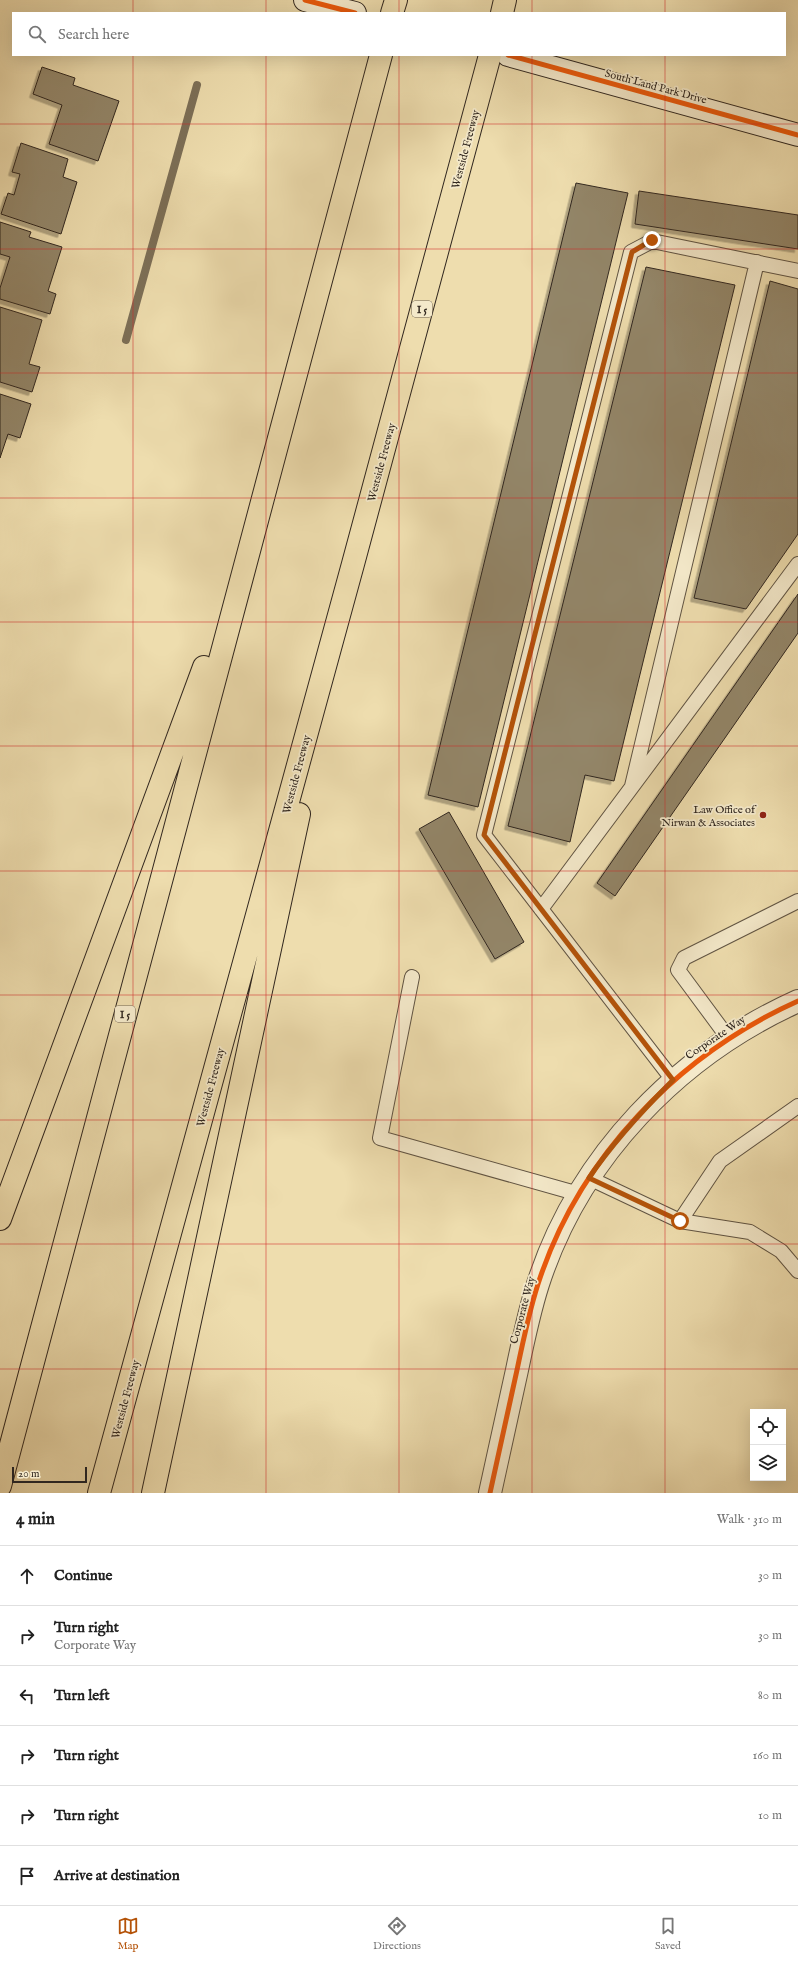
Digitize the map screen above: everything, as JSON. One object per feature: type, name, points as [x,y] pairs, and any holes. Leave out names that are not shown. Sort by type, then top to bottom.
[{"type":"highway","points":[[392,12],[396,0]]},
{"type":"highway","points":[[502,12],[505,0]]},
{"type":"highway","name":"I 5","points":[[0,1486],[250,542],[381,56]]},
{"type":"highway","name":"Westside Freeway","points":[[99,1493],[353,564],[490,56]]},
{"type":"highway","points":[[0,1219],[250,542]]},
{"type":"highway","points":[[152,1493],[353,564]]},
{"type":"street","points":[[305,0],[352,12]]},
{"type":"street","name":"South Land Park Drive","points":[[512,56],[798,135]]},
{"type":"street","name":"Corporate Way","points":[[490,1493],[538,1284],[556,1238],[584,1186],[606,1153],[638,1115],[673,1080],[711,1050],[753,1024],[798,1001]]},
{"type":"lane","points":[[673,1080],[484,835],[632,252],[652,240],[798,271]]},
{"type":"lane","points":[[632,786],[757,262]]},
{"type":"lane","points":[[541,909],[798,564]]},
{"type":"lane","points":[[729,1039],[678,970],[684,958],[798,901]]},
{"type":"lane","points":[[412,977],[380,1138],[584,1186],[680,1221],[750,1232],[781,1251],[798,1271]]},
{"type":"lane","points":[[680,1221],[720,1161],[798,1106]]},
{"type":"building","points":[[42,67],[75,78],[73,85],[119,101],[98,161],[49,144],[62,105],[33,94]]},
{"type":"building","points":[[21,143],[68,159],[63,177],[77,182],[61,234],[1,214],[8,193],[14,195],[20,174],[12,172]]},
{"type":"building","points":[[576,183],[628,193],[478,807],[428,795]]},
{"type":"building","points":[[639,191],[798,215],[798,249],[635,224]]},
{"type":"building","points":[[0,222],[31,232],[29,237],[62,247],[48,291],[56,294],[50,314],[0,299],[0,288],[10,257],[0,254]]},
{"type":"building","points":[[646,267],[735,285],[614,781],[585,775],[570,842],[508,826]]},
{"type":"building","points":[[770,281],[798,289],[798,534],[746,609],[694,598]]},
{"type":"building","points":[[0,307],[42,320],[29,364],[40,367],[32,392],[0,382]]},
{"type":"building","points":[[0,394],[31,404],[20,438],[8,434],[0,458]]},
{"type":"building","points":[[798,594],[798,633],[615,896],[597,883]]},
{"type":"building","points":[[449,812],[524,942],[495,959],[419,829]]},
{"type":"waterway","points":[[126,340],[197,85]]},
{"type":"cycle path","points":[[305,0],[351,12]]},
{"type":"cycle path","points":[[512,56],[798,135]]},
{"type":"cycle path","points":[[490,1493],[524,1337],[538,1284],[556,1238],[579,1194],[607,1153],[638,1115],[674,1081],[713,1050],[754,1023],[798,1001]]},
{"type":"place","name":"Law Office of Nirwan & Associates","points":[[763,815]]},
{"type":"route","points":[[652,240],[632,252],[484,835],[673,1080],[638,1115],[606,1153],[589,1178],[680,1221]]}]
